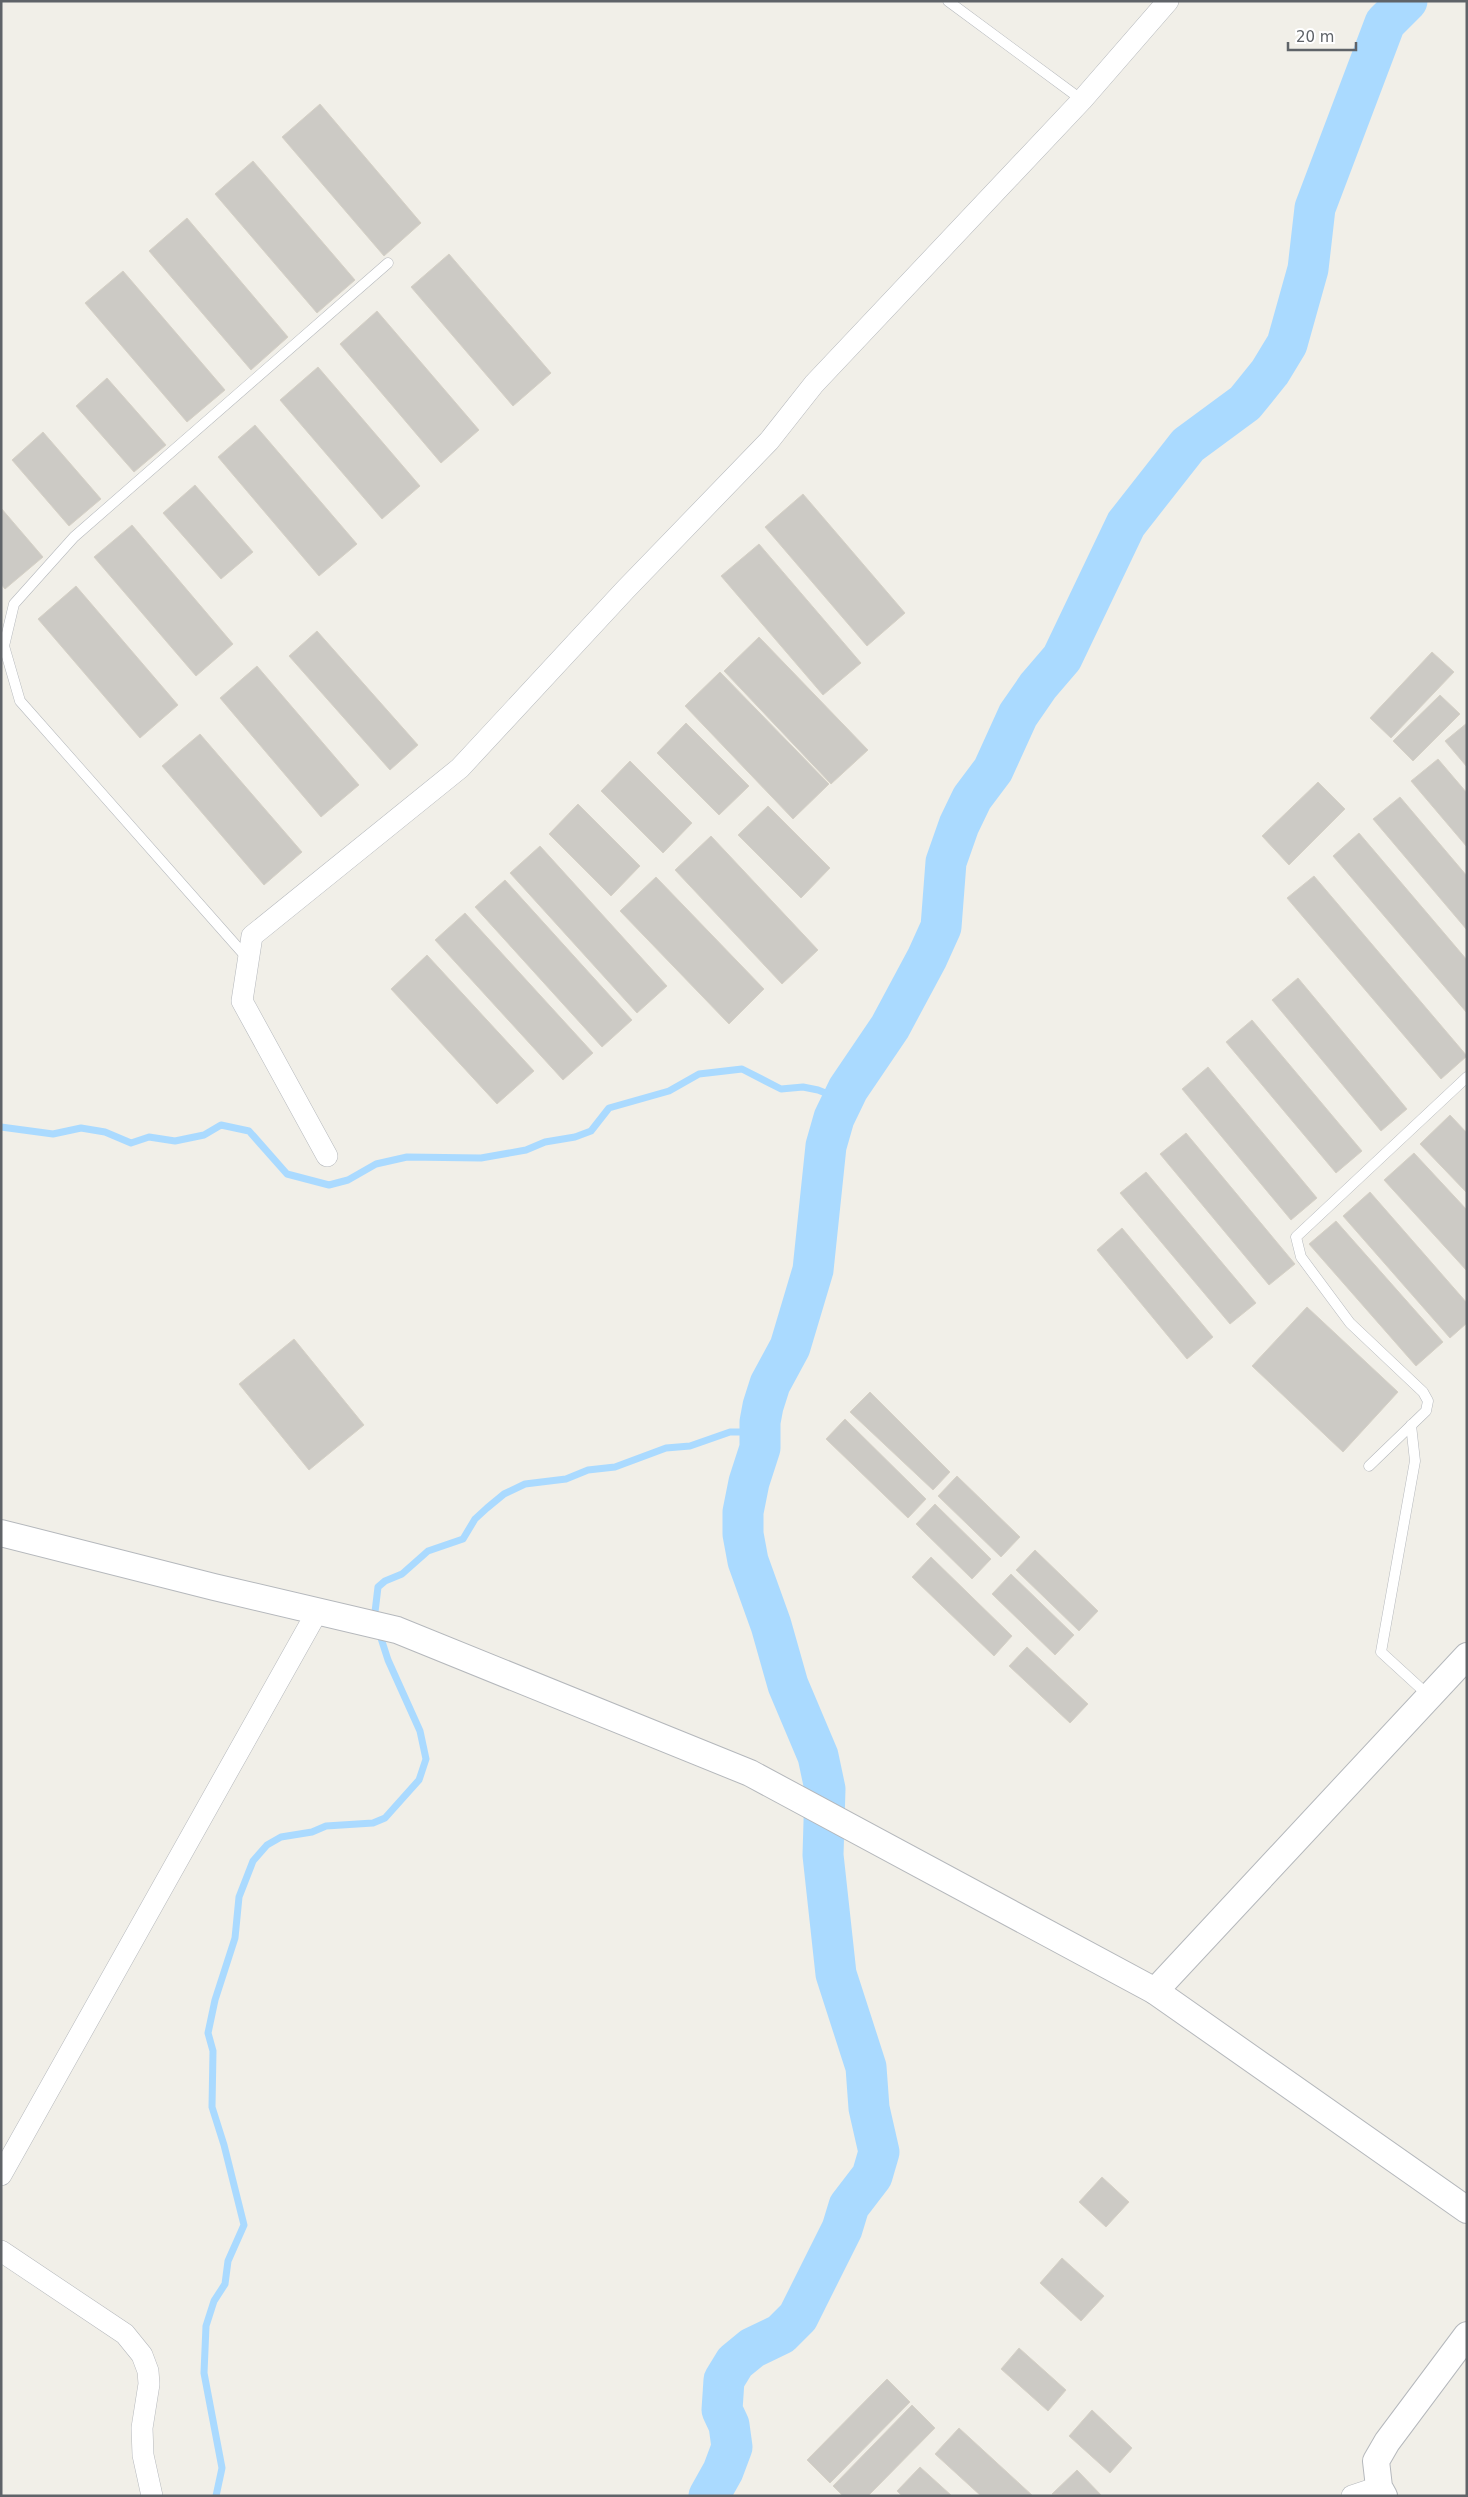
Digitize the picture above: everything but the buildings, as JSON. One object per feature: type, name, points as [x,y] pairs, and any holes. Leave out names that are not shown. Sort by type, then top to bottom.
[{"type":"street","points":[[327,1156],[242,1002],[252,936],[460,768],[625,590],[768,442],[814,384],[1082,100],[1168,1]]},
{"type":"street","points":[[1,1533],[317,1612],[397,1630],[722,1760],[786,1791],[854,1830],[1155,1991],[1467,2210]]},
{"type":"street","points":[[1,2174],[317,1612]]},
{"type":"street","points":[[1155,1991],[1428,1695],[1467,1656]]},
{"type":"street","points":[[1,2251],[125,2334],[142,2356],[148,2371],[149,2384],[142,2428],[143,2455],[152,2496]]},
{"type":"street","points":[[1352,2496],[1382,2491],[1376,2461],[1387,2442],[1467,2335]]},
{"type":"lane","points":[[948,1],[1082,100]]},
{"type":"lane","points":[[248,960],[20,701],[4,646],[14,604],[74,537],[388,262]]},
{"type":"lane","points":[[1368,1466],[1426,1411],[1428,1401],[1423,1392],[1350,1323],[1301,1258],[1296,1237],[1467,1077]]},
{"type":"lane","points":[[1411,1425],[1414,1462],[1381,1652],[1428,1695]]},
{"type":"waterway","points":[[709,2496],[723,2471],[732,2447],[729,2425],[722,2410],[724,2380],[735,2362],[752,2348],[781,2334],[798,2317],[842,2229],[849,2206],[872,2176],[879,2152],[869,2108],[866,2067],[836,1974],[823,1855],[825,1789],[818,1756],[788,1685],[771,1625],[748,1561],[743,1534],[743,1512],[749,1482],[760,1448],[760,1422],[763,1406],[770,1384],[790,1347],[813,1270],[826,1146],[834,1118],[848,1089],[890,1027],[927,958],[941,927],[946,862],[959,825],[972,798],[993,770],[1018,715],[1038,686],[1062,658],[1126,524],[1188,445],[1245,403],[1270,372],[1287,344],[1308,269],[1315,208],[1385,23],[1407,1]]},
{"type":"waterway","points":[[1,1127],[53,1134],[81,1128],[105,1132],[131,1143],[149,1137],[175,1141],[204,1135],[221,1125],[249,1131],[287,1174],[329,1185],[348,1180],[376,1164],[407,1157],[481,1158],[526,1150],[545,1142],[575,1137],[591,1131],[609,1108],[669,1091],[699,1074],[742,1069],[781,1089],[803,1087],[818,1090],[843,1100]]},
{"type":"waterway","points":[[377,1619],[375,1612],[378,1587],[385,1581],[402,1574],[428,1551],[463,1539],[475,1519],[504,1494],[525,1484],[566,1479],[588,1470],[615,1467],[666,1448],[690,1446],[730,1432],[760,1432]]},
{"type":"waterway","points":[[216,2496],[222,2468],[204,2373],[206,2326],[214,2301],[225,2284],[228,2261],[244,2225],[224,2145],[212,2107],[213,2051],[208,2033],[215,2000],[235,1938],[239,1897],[253,1861],[267,1845],[281,1837],[312,1832],[326,1826],[373,1823],[385,1818],[419,1780],[426,1759],[420,1731],[388,1660],[379,1632]]}]
